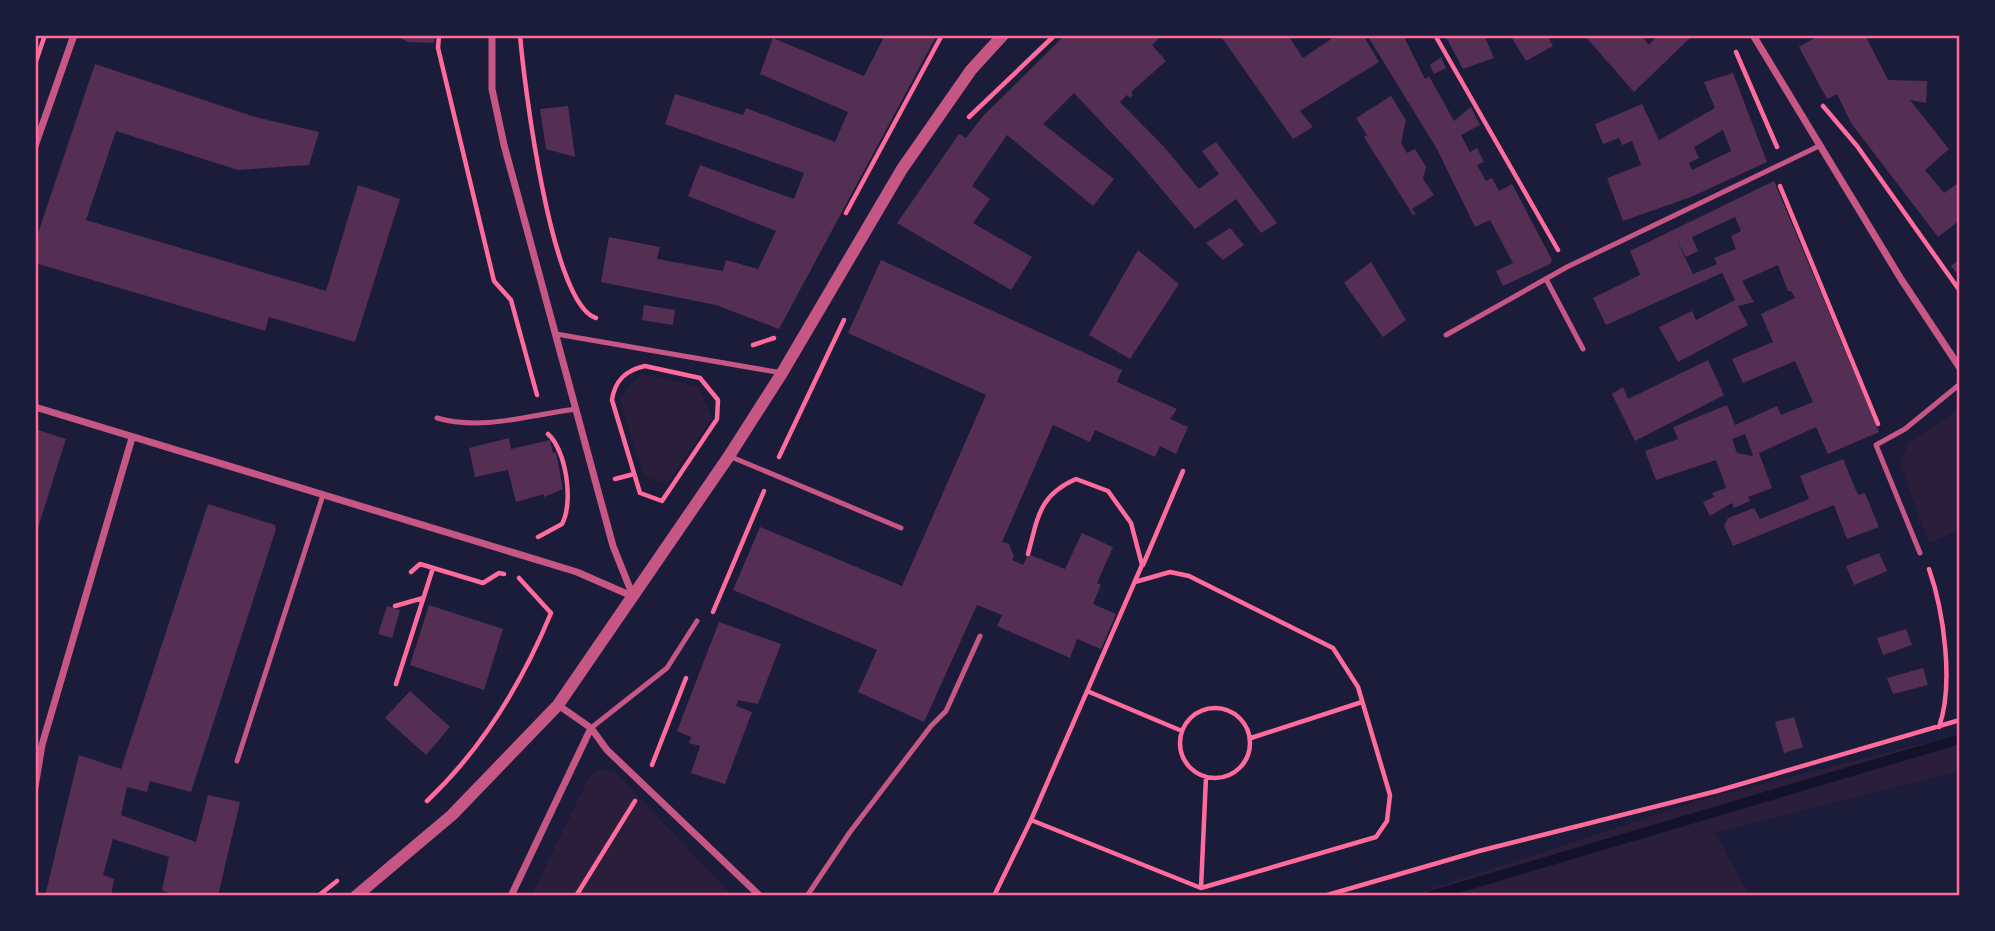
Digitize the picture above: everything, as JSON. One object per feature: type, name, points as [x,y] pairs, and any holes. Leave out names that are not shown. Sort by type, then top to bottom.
[{"type":"street","points":[[35,146],[74,35]]},
{"type":"street","points":[[492,35],[492,89],[504,145],[613,546],[634,597]]},
{"type":"street","points":[[356,896],[452,815],[558,705],[729,456],[782,373],[902,169],[971,70],[1003,35]]},
{"type":"street","points":[[1753,35],[1901,279],[1960,369]]},
{"type":"street","points":[[35,407],[577,572],[634,597]]},
{"type":"street","points":[[35,787],[42,745],[132,438]]},
{"type":"street","points":[[558,705],[591,728],[607,750],[760,896]]},
{"type":"street","points":[[511,896],[591,728]]},
{"type":"lane","points":[[1446,335],[1567,267],[1821,145]]},
{"type":"lane","points":[[1546,279],[1583,349]]},
{"type":"lane","points":[[556,334],[782,373]]},
{"type":"lane","points":[[1920,553],[1876,445],[1905,429],[1960,384]]},
{"type":"lane","points":[[437,418],[465,425],[576,409]]},
{"type":"lane","points":[[729,456],[901,528]]},
{"type":"lane","points":[[237,761],[323,495]]},
{"type":"lane","points":[[591,728],[667,668],[697,621]]},
{"type":"lane","points":[[807,896],[850,832],[931,726],[946,711],[981,636]]},
{"type":"path","points":[[35,65],[45,35]]},
{"type":"path","points":[[439,35],[438,48],[494,281],[511,300],[548,434],[557,446],[569,492],[567,515],[555,530],[545,536],[526,537]]},
{"type":"path","points":[[520,35],[535,154],[554,240],[582,310],[590,316],[608,320]]},
{"type":"path","points":[[845,214],[942,35]]},
{"type":"path","points":[[961,125],[1055,35]]},
{"type":"path","points":[[1435,35],[1567,267]]},
{"type":"path","points":[[1733,46],[1780,154],[1779,181],[1886,440]]},
{"type":"path","points":[[1819,101],[1857,146],[1960,290]]},
{"type":"path","points":[[709,619],[772,474],[849,311]]},
{"type":"path","points":[[750,345],[768,342],[780,333]]},
{"type":"path","points":[[645,366],[700,378],[718,400],[717,419],[662,501],[640,493],[612,400],[620,379],[627,372],[645,366]]},
{"type":"path","points":[[994,896],[1031,820],[1183,471]]},
{"type":"path","points":[[1028,554],[1039,513],[1056,488],[1076,479],[1108,491],[1131,523],[1142,565]]},
{"type":"path","points":[[1920,553],[1931,572],[1936,594],[1945,664],[1946,696],[1938,727]]},
{"type":"path","points":[[411,572],[420,564],[483,583],[499,573],[520,579],[551,613],[531,663],[493,725],[425,804]]},
{"type":"path","points":[[396,684],[433,568]]},
{"type":"path","points":[[1031,820],[1201,888],[1376,837],[1387,821],[1390,795],[1362,702],[1357,687],[1333,648],[1189,576],[1170,572],[1135,582]]},
{"type":"path","points":[[395,606],[424,598]]},
{"type":"path","points":[[652,765],[687,677]]},
{"type":"path","points":[[1087,691],[1182,731]]},
{"type":"path","points":[[1251,738],[1362,702]]},
{"type":"path","points":[[1219,708],[1240,718],[1251,738],[1247,761],[1229,776],[1206,777],[1187,764],[1180,743],[1182,731],[1197,713],[1219,708]]},
{"type":"path","points":[[1324,896],[1479,851],[1717,791],[1960,720]]},
{"type":"path","points":[[1201,888],[1206,777]]},
{"type":"path","points":[[576,896],[638,796]]},
{"type":"path","points":[[318,896],[347,874]]},
{"type":"shaded area","points":[[641,374],[698,386],[712,418],[667,484],[644,477],[619,398]]},
{"type":"shaded area","points":[[1960,408],[1960,530],[1929,543],[1900,464],[1908,443]]},
{"type":"shaded area","points":[[1960,734],[1960,771],[1715,833],[1750,896],[1409,896],[1707,798]]},
{"type":"shaded area","points":[[600,769],[615,772],[733,896],[531,896],[590,775]]},
{"type":"building","points":[[395,35],[434,35],[434,43],[408,42]]},
{"type":"building","points":[[885,35],[937,35],[779,329],[716,305],[601,282],[609,237],[660,247],[657,259],[723,271],[726,260],[758,269],[776,231],[688,196],[700,165],[794,199],[804,173],[665,124],[675,94],[743,115],[746,108],[835,142],[848,112],[760,74],[773,38],[864,76]]},
{"type":"building","points":[[1065,35],[1162,35],[1152,45],[1166,61],[1131,92],[1133,95],[1130,98],[1127,95],[1120,102],[1165,148],[1199,189],[1219,174],[1202,151],[1216,142],[1277,223],[1261,233],[1236,199],[1195,229],[1137,160],[1074,93],[1043,124],[1114,179],[1093,206],[1007,135],[972,186],[990,199],[973,223],[1032,257],[1011,290],[897,223],[959,134],[966,138],[983,116]]},
{"type":"building","points":[[1220,35],[1288,35],[1303,58],[1337,35],[1363,35],[1379,62],[1300,111],[1313,127],[1293,139]]},
{"type":"building","points":[[1367,35],[1403,35],[1425,79],[1429,76],[1454,121],[1471,107],[1480,125],[1461,135],[1470,152],[1477,148],[1484,162],[1477,165],[1486,181],[1492,178],[1499,191],[1512,184],[1552,260],[1550,264],[1503,286],[1496,271],[1513,263],[1490,220],[1475,227],[1437,149]]},
{"type":"building","points":[[1445,35],[1484,35],[1494,58],[1463,69]]},
{"type":"building","points":[[1510,35],[1547,35],[1553,46],[1526,61]]},
{"type":"building","points":[[1584,35],[1641,35],[1649,45],[1658,35],[1693,35],[1634,92]]},
{"type":"building","points":[[1820,35],[1865,35],[1888,80],[1927,81],[1926,103],[1910,100],[1949,149],[1925,170],[1944,193],[1960,182],[1960,220],[1938,237],[1851,123],[1837,94],[1827,99],[1799,47]]},
{"type":"building","points":[[1441,57],[1446,68],[1434,74],[1430,65]]},
{"type":"building","points":[[95,64],[255,117],[319,132],[309,165],[238,170],[116,131],[86,220],[326,291],[358,185],[400,199],[355,342],[269,317],[265,331],[35,263],[35,242]]},
{"type":"building","points":[[1733,73],[1767,162],[1691,197],[1623,221],[1607,178],[1641,165],[1632,141],[1622,145],[1619,138],[1603,144],[1595,124],[1642,104],[1659,140],[1715,108],[1704,82]],"holes":[[[1723,130],[1731,151],[1692,170],[1689,163],[1699,158],[1694,147]]]},
{"type":"building","points":[[1391,96],[1406,120],[1401,143],[1407,153],[1415,149],[1426,167],[1423,179],[1434,195],[1412,209],[1416,214],[1413,215],[1364,137],[1367,135],[1356,118]]},
{"type":"building","points":[[568,106],[575,157],[546,149],[540,109]]},
{"type":"building","points":[[1774,181],[1879,432],[1828,454],[1816,427],[1759,453],[1772,488],[1748,497],[1750,501],[1734,508],[1732,503],[1710,516],[1703,502],[1714,497],[1712,493],[1726,488],[1716,460],[1656,480],[1645,451],[1678,439],[1673,427],[1727,405],[1735,425],[1777,406],[1781,415],[1813,402],[1795,361],[1743,383],[1732,359],[1773,342],[1761,314],[1795,298],[1791,291],[1788,291],[1778,265],[1742,281],[1754,302],[1738,306],[1748,325],[1678,362],[1659,327],[1692,311],[1696,320],[1735,300],[1722,273],[1606,325],[1593,298],[1640,275],[1630,251]],"holes":[[[1735,217],[1741,231],[1731,236],[1736,249],[1714,258],[1717,264],[1693,274],[1676,239],[1686,257],[1698,251],[1692,237]],[[1745,434],[1753,455],[1752,456],[1737,453],[1732,439]]]},
{"type":"building","points":[[1230,228],[1244,245],[1223,260],[1206,243]]},
{"type":"building","points":[[1138,250],[1179,284],[1130,359],[1089,335]]},
{"type":"building","points":[[1960,259],[1960,277],[1951,266]]},
{"type":"building","points":[[881,260],[1122,370],[1117,382],[1177,409],[1170,419],[1188,427],[1176,454],[1160,446],[1155,457],[1095,430],[1090,442],[1053,425],[1002,542],[1009,544],[1014,557],[1012,560],[1023,565],[1028,554],[1065,569],[1082,533],[1113,547],[1097,583],[1101,585],[1093,604],[1116,614],[1101,649],[1077,639],[1070,658],[997,626],[1002,615],[977,605],[924,722],[858,692],[877,650],[733,590],[760,527],[902,586],[986,395],[848,333]]},
{"type":"building","points":[[1371,262],[1406,320],[1383,337],[1344,283]]},
{"type":"building","points":[[644,305],[675,310],[673,325],[642,320]]},
{"type":"building","points":[[1708,360],[1724,395],[1635,441],[1612,394],[1623,387],[1628,399]]},
{"type":"building","points":[[35,429],[66,439],[36,534],[35,534]]},
{"type":"building","points":[[509,438],[511,449],[550,440],[553,453],[556,452],[563,489],[544,497],[544,494],[516,502],[508,470],[475,477],[469,448]]},
{"type":"building","points":[[1843,459],[1858,495],[1865,493],[1879,527],[1847,539],[1834,505],[1733,546],[1724,526],[1728,518],[1754,508],[1760,519],[1809,499],[1800,476]]},
{"type":"building","points":[[208,504],[275,525],[276,529],[191,792],[150,781],[147,792],[127,787],[121,815],[196,842],[208,795],[240,802],[218,896],[176,896],[162,890],[169,857],[113,839],[103,875],[114,879],[111,896],[45,896],[79,755],[121,769]]},
{"type":"building","points":[[1879,553],[1887,571],[1854,585],[1846,566]]},
{"type":"building","points":[[429,605],[503,629],[484,690],[410,665]]},
{"type":"building","points":[[387,606],[400,610],[392,638],[378,634]]},
{"type":"building","points":[[719,622],[781,644],[758,704],[738,700],[736,706],[752,712],[725,784],[691,773],[700,746],[689,743],[691,737],[677,731]]},
{"type":"building","points":[[1906,629],[1912,645],[1883,655],[1877,638]]},
{"type":"building","points":[[1923,668],[1928,685],[1893,694],[1887,678]]},
{"type":"building","points":[[410,691],[450,727],[426,755],[385,718]]},
{"type":"building","points":[[1794,717],[1803,747],[1784,753],[1775,722]]},
{"type":"waterway","points":[[1431,896],[1960,739]]}]
